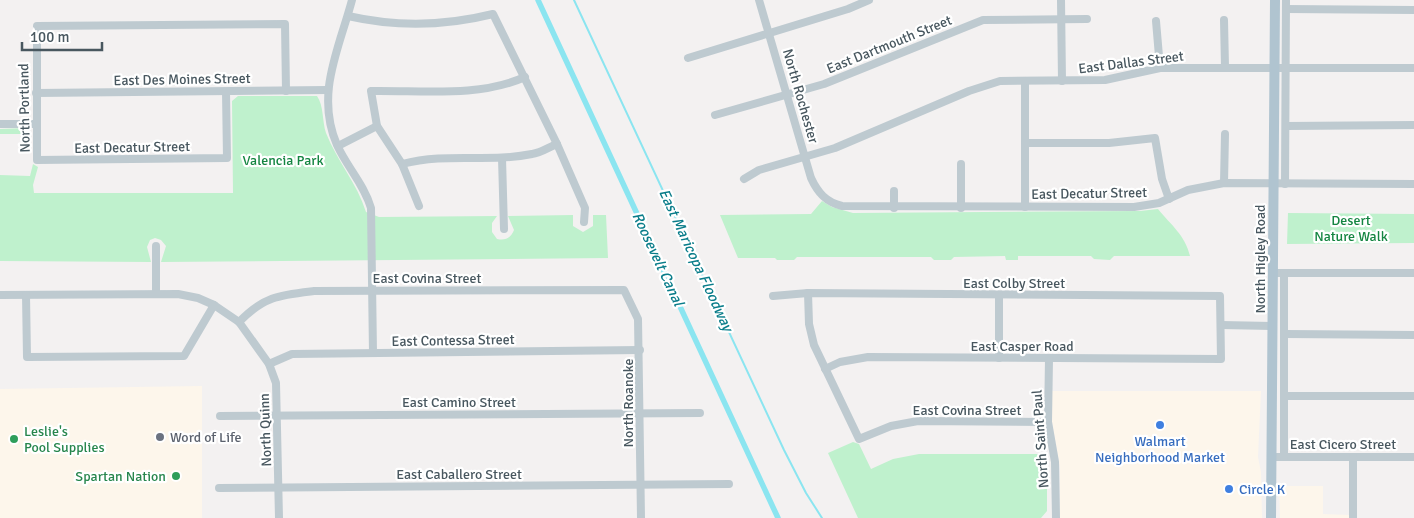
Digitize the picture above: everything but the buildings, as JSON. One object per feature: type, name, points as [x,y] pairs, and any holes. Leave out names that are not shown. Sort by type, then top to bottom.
[{"type":"main road","name":"North Higley Road","points":[[1271,518],[1275,0]]},
{"type":"street","points":[[352,0],[331,67],[327,90],[331,130],[338,146],[367,192],[372,208],[372,353]]},
{"type":"street","name":"North Rochester","points":[[759,0],[815,186],[823,197]]},
{"type":"street","points":[[845,0],[848,9]]},
{"type":"street","points":[[688,58],[848,9],[869,0]]},
{"type":"street","points":[[1061,0],[1062,81]]},
{"type":"street","points":[[1285,184],[1286,0]]},
{"type":"street","points":[[1286,9],[1414,10]]},
{"type":"street","points":[[348,16],[384,23],[447,23],[493,14],[557,144],[585,208],[584,222]]},
{"type":"street","name":"East Dartmouth Street","points":[[715,116],[824,84],[983,20],[1087,19]]},
{"type":"street","points":[[1224,20],[1225,67]]},
{"type":"street","points":[[1156,21],[1160,68]]},
{"type":"street","name":"North Portland","points":[[38,160],[36,124],[37,26],[286,24],[286,91]]},
{"type":"street","name":"East Dallas Street","points":[[744,179],[759,170],[806,158],[985,85],[1000,81],[1105,80],[1160,68],[1414,68]]},
{"type":"street","points":[[419,206],[402,164],[377,126],[370,91],[485,90],[507,85],[525,77]]},
{"type":"street","points":[[1025,81],[1025,207]]},
{"type":"street","name":"East Des Moines Street","points":[[36,93],[327,90]]},
{"type":"street","name":"East Decatur Street","points":[[38,160],[227,158],[226,92]]},
{"type":"street","points":[[0,124],[36,124]]},
{"type":"street","points":[[1286,126],[1414,125]]},
{"type":"street","points":[[338,146],[377,126]]},
{"type":"street","points":[[1224,183],[1225,134]]},
{"type":"street","points":[[1025,143],[1110,143],[1155,138],[1162,179],[1169,199]]},
{"type":"street","points":[[402,164],[438,157],[502,158],[535,154],[557,144]]},
{"type":"street","points":[[502,158],[504,229]]},
{"type":"street","points":[[961,164],[961,208]]},
{"type":"street","name":"East Decatur Street","points":[[823,197],[830,203],[842,206],[894,208],[1145,206],[1203,186],[1224,183],[1414,184]]},
{"type":"street","points":[[894,191],[894,208]]},
{"type":"street","points":[[156,246],[156,294]]},
{"type":"street","points":[[1273,273],[1414,274]]},
{"type":"street","name":"North Higley Road","points":[[1284,273],[1284,457]]},
{"type":"street","name":"East Covina Street","points":[[239,322],[253,307],[283,294],[314,291],[624,290]]},
{"type":"street","name":"North Roanoke","points":[[624,290],[638,319],[640,350],[641,518]]},
{"type":"street","points":[[808,293],[809,324],[814,345],[825,368]]},
{"type":"street","name":"East Colby Street","points":[[773,296],[808,293],[1220,296],[1221,325]]},
{"type":"street","points":[[0,295],[26,294],[156,294],[189,296],[214,305],[194,342],[184,356],[27,357],[26,294]]},
{"type":"street","points":[[999,295],[999,358]]},
{"type":"street","name":"North Quinn","points":[[214,305],[239,322],[268,364],[276,383],[279,518]]},
{"type":"street","points":[[1221,325],[1273,326]]},
{"type":"street","name":"East Casper Road","points":[[825,368],[840,362],[868,357],[1221,358],[1221,325]]},
{"type":"street","points":[[1284,334],[1414,335]]},
{"type":"street","name":"East Contessa Street","points":[[268,364],[292,354],[640,350]]},
{"type":"street","name":"North Saint Paul","points":[[1049,359],[1048,422],[1055,462],[1056,518]]},
{"type":"street","name":"East Covina Street","points":[[825,368],[859,439],[890,426],[918,421],[1048,422]]},
{"type":"street","points":[[1284,396],[1414,396]]},
{"type":"street","name":"East Camino Street","points":[[220,416],[700,412]]},
{"type":"street","name":"East Cicero Street","points":[[1272,457],[1414,457]]},
{"type":"street","points":[[1353,457],[1353,518]]},
{"type":"street","name":"East Caballero Street","points":[[219,488],[729,484]]},
{"type":"shaded area","points":[[202,386],[202,518],[0,518],[0,389]]},
{"type":"shaded area","points":[[1052,391],[1261,391],[1258,457],[1261,472],[1262,518],[1060,518],[1060,467],[1052,422]]},
{"type":"shaded area","points":[[1279,486],[1323,486],[1323,514],[1350,515],[1350,518],[1280,518]]},
{"type":"green space","name":"Valencia Park","points":[[238,96],[317,96],[321,104],[326,133],[358,191],[366,212],[379,217],[497,216],[492,223],[492,232],[497,239],[503,240],[509,237],[514,230],[508,216],[573,215],[573,226],[583,232],[593,226],[593,215],[606,215],[608,258],[161,262],[166,246],[161,240],[155,238],[150,240],[147,247],[151,262],[0,261],[0,175],[30,176],[33,164],[38,167],[33,185],[34,193],[233,193],[232,101]]},
{"type":"green space","points":[[26,128],[31,134],[0,134],[0,129]]},
{"type":"green space","points":[[822,201],[832,207],[853,213],[1140,211],[1158,209],[1181,236],[1190,256],[1114,256],[1110,260],[1094,259],[1091,256],[1018,256],[1018,260],[1006,260],[1005,256],[954,257],[951,260],[934,260],[931,257],[797,257],[794,260],[738,258],[720,215],[811,214]]},
{"type":"green space","name":"Desert Nature Walk","points":[[1288,213],[1414,214],[1414,243],[1287,244]]},
{"type":"green space","points":[[853,442],[859,444],[871,469],[893,459],[919,454],[1047,454],[1047,511],[1041,518],[858,518],[828,453]]},
{"type":"waterway","name":"Roosevelt Canal","points":[[538,0],[778,518]]},
{"type":"waterway","name":"East Maricopa Floodway","points":[[574,0],[784,450],[806,493],[822,518]]},
{"type":"place","name":"Walmart Neighborhood Market","points":[[1160,425]]},
{"type":"place","name":"Word of Life","points":[[160,437]]},
{"type":"place","name":"Leslie's Pool Supplies","points":[[14,439]]},
{"type":"place","name":"Spartan Nation","points":[[176,476]]},
{"type":"place","name":"Circle K","points":[[1229,489]]}]
